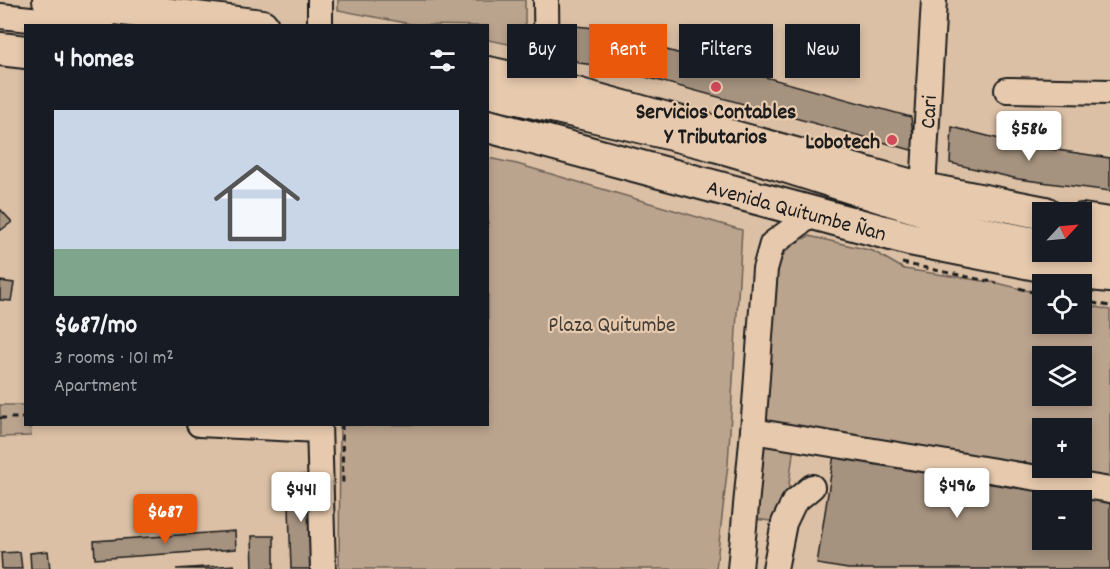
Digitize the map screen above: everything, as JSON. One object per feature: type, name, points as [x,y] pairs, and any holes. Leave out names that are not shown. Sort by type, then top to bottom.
[{"type":"main road","points":[[49,0],[246,24]]},
{"type":"main road","points":[[0,49],[24,52]]},
{"type":"main road","points":[[489,73],[547,86],[923,189],[1032,210]]},
{"type":"main road","name":"Avenida Quitumbe Ñan","points":[[489,126],[910,239],[1082,273],[1110,276]]},
{"type":"main road","points":[[1092,221],[1110,224]]},
{"type":"street","points":[[320,0],[320,24]]},
{"type":"street","points":[[546,0],[547,86]]},
{"type":"street","name":"Cari","points":[[923,189],[934,0]]},
{"type":"street","points":[[0,16],[82,24]]},
{"type":"street","points":[[1007,90],[1110,92]]},
{"type":"street","points":[[489,95],[716,150],[901,207],[1032,239]]},
{"type":"street","points":[[740,569],[765,269],[772,244],[814,213]]},
{"type":"street","points":[[1092,248],[1110,251]]},
{"type":"street","points":[[279,426],[319,427],[323,569]]},
{"type":"street","points":[[753,431],[1110,490]]},
{"type":"street","points":[[775,569],[784,523],[794,502],[813,487]]},
{"type":"path","points":[[1018,288],[1032,292]]},
{"type":"path","points":[[1092,303],[1110,306]]},
{"type":"path","points":[[0,418],[24,418]]},
{"type":"green space","points":[[338,0],[525,0],[525,24],[507,24],[507,44],[489,40],[489,24],[411,24],[338,10]]},
{"type":"green space","name":"Plaza Quitumbe","points":[[489,158],[517,164],[742,230],[728,464],[716,569],[339,569],[340,426],[489,426]]},
{"type":"green space","points":[[809,236],[873,251],[904,269],[997,283],[1032,292],[1032,334],[1092,334],[1092,306],[1110,310],[1110,473],[1108,483],[1073,478],[1092,478],[1092,418],[1032,418],[1032,472],[795,438],[784,523],[756,519],[772,284],[784,254],[793,245]]},
{"type":"green space","points":[[0,405],[24,405],[24,426],[30,426],[31,436],[0,437]]},
{"type":"building","points":[[577,26],[589,27],[589,64],[577,62]]},
{"type":"building","points":[[667,50],[679,53],[679,78],[769,78],[911,117],[915,151],[649,78],[667,78]]},
{"type":"building","points":[[952,127],[1023,145],[1110,158],[1110,191],[1018,179],[950,163]]},
{"type":"building","points":[[0,209],[12,222],[1,230],[0,230]]},
{"type":"building","points":[[0,281],[14,283],[11,301],[0,300]]},
{"type":"building","points":[[835,448],[1086,490],[1032,490],[1032,550],[1092,550],[1092,491],[1110,494],[1110,569],[848,569],[817,564]]},
{"type":"building","points":[[310,475],[314,569],[291,569],[288,476]]},
{"type":"building","points":[[235,531],[236,549],[95,559],[94,541]]},
{"type":"building","points":[[252,536],[274,536],[274,569],[253,569]]},
{"type":"building","points":[[48,551],[50,569],[31,569],[30,553]]},
{"type":"building","points":[[20,552],[22,569],[2,569],[1,553]]},
{"type":"building","points":[[234,565],[235,569],[176,569]]},
{"type":"place","name":"Servicios Contables Y Tributarios","points":[[716,87]]},
{"type":"place","name":"Lobotech","points":[[892,140]]}]
